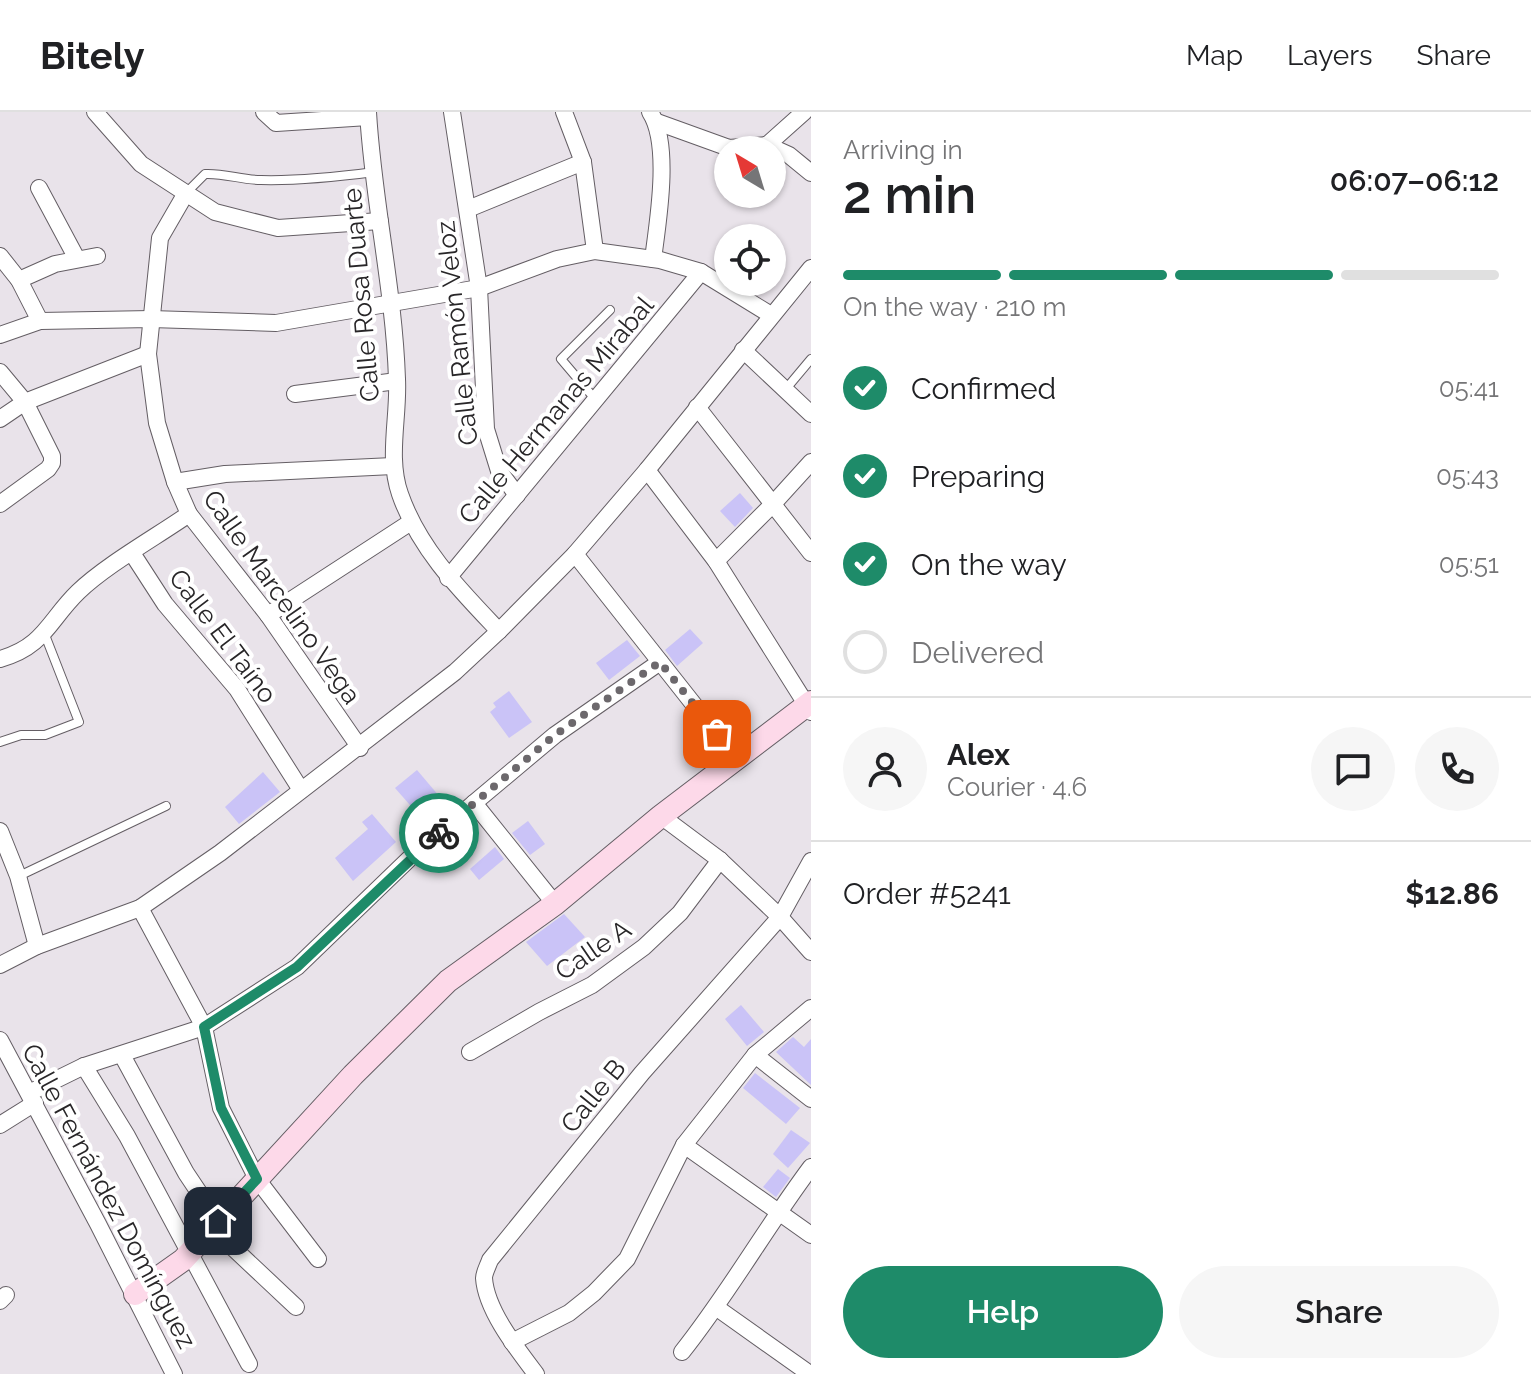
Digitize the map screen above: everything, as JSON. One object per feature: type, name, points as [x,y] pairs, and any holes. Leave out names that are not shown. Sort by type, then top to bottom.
[{"type":"main road","points":[[135,1294],[190,1253],[353,1075],[448,981],[555,904],[661,816],[809,706]]},
{"type":"street","points":[[95,112],[141,164],[215,212],[278,228],[380,221]]},
{"type":"street","points":[[264,112],[276,123],[368,115]]},
{"type":"street","name":"Calle Ramón Veloz","points":[[452,112],[479,288],[486,429],[499,471],[517,495]]},
{"type":"street","points":[[564,112],[583,162],[595,251]]},
{"type":"street","points":[[777,136],[804,112]]},
{"type":"street","name":"Calle Rosa Duarte","points":[[368,115],[391,304],[397,381],[393,466],[399,492],[411,522],[448,578],[499,631]]},
{"type":"street","points":[[653,259],[663,189],[654,117],[714,142]]},
{"type":"street","points":[[786,154],[811,173]]},
{"type":"street","points":[[468,209],[583,162]]},
{"type":"street","points":[[39,188],[77,259]]},
{"type":"street","name":"Calle Marcelino Vega","points":[[186,193],[160,238],[148,354],[157,423],[175,482],[189,514],[268,615],[360,748]]},
{"type":"street","points":[[0,335],[40,321],[151,319],[276,323],[479,288],[557,259],[595,251],[653,259],[701,272],[771,315]]},
{"type":"street","points":[[0,256],[19,280],[40,321]]},
{"type":"street","points":[[19,280],[55,264],[97,256]]},
{"type":"street","points":[[0,965],[37,946],[140,908],[220,853],[455,672],[575,554],[811,268]]},
{"type":"street","name":"Calle Hermanas Mirabal","points":[[448,578],[701,272]]},
{"type":"street","points":[[743,350],[811,414]]},
{"type":"street","points":[[0,419],[25,402],[148,354]]},
{"type":"street","points":[[0,372],[25,402],[52,456],[48,469],[0,504]]},
{"type":"street","points":[[295,394],[397,381]]},
{"type":"street","points":[[697,407],[811,553]]},
{"type":"street","points":[[716,561],[811,462]]},
{"type":"street","points":[[175,482],[225,474],[393,466]]},
{"type":"street","points":[[647,470],[716,561],[809,706]]},
{"type":"street","points":[[0,659],[13,655],[45,635],[78,592],[189,514]]},
{"type":"street","points":[[268,615],[411,522]]},
{"type":"street","name":"Calle El Taíno","points":[[132,553],[165,604],[237,689],[301,790]]},
{"type":"street","points":[[575,554],[736,758]]},
{"type":"street","points":[[0,1125],[32,1098],[84,1066],[204,1027],[297,967],[409,859],[474,803],[555,735],[660,662]]},
{"type":"street","points":[[474,803],[555,904]]},
{"type":"street","points":[[661,816],[720,860],[780,917],[811,952]]},
{"type":"street","points":[[0,831],[18,876],[37,946]]},
{"type":"street","name":"Calle A","points":[[470,1052],[592,985],[644,947],[680,913],[720,860]]},
{"type":"street","name":"Calle B","points":[[536,1374],[512,1342],[492,1304],[484,1276],[490,1260],[642,1073],[780,917],[811,861]]},
{"type":"street","points":[[140,908],[204,1027],[221,1108],[257,1179],[318,1259]]},
{"type":"street","points":[[512,1342],[569,1313],[627,1259],[684,1145],[755,1055],[811,1008]]},
{"type":"street","name":"Calle Fernández Domínguez","points":[[0,1040],[174,1374]]},
{"type":"street","points":[[122,1055],[215,1224],[296,1307]]},
{"type":"street","points":[[755,1055],[811,1099]]},
{"type":"street","points":[[84,1066],[127,1136],[249,1364]]},
{"type":"street","points":[[684,1145],[811,1235]]},
{"type":"street","points":[[682,1352],[717,1308],[778,1210],[811,1167]]},
{"type":"street","points":[[717,1308],[810,1374]]},
{"type":"lane","points":[[186,193],[205,174],[257,180],[318,180],[374,172]]},
{"type":"lane","points":[[596,400],[561,359],[610,310]]},
{"type":"lane","points":[[785,390],[811,359]]},
{"type":"lane","points":[[0,742],[21,735],[45,735],[79,722],[45,635]]},
{"type":"lane","points":[[18,876],[166,806]]},
{"type":"building","points":[[740,493],[753,508],[735,527],[720,511]]},
{"type":"building","points":[[690,629],[703,643],[677,666],[665,650]]},
{"type":"building","points":[[627,640],[640,656],[609,680],[596,663]]},
{"type":"building","points":[[509,691],[532,722],[509,738],[490,712],[496,707],[493,703]]},
{"type":"building","points":[[417,770],[445,803],[424,821],[395,788]]},
{"type":"building","points":[[263,772],[280,792],[239,824],[225,807]]},
{"type":"building","points":[[372,814],[396,842],[353,881],[335,858],[368,829],[362,822]]},
{"type":"building","points":[[528,821],[545,844],[530,855],[512,833]]},
{"type":"building","points":[[495,847],[504,859],[479,880],[470,869]]},
{"type":"building","points":[[564,914],[585,937],[547,966],[526,942]]},
{"type":"building","points":[[741,1005],[764,1032],[747,1046],[725,1019]]},
{"type":"building","points":[[793,1037],[804,1047],[811,1039],[811,1085],[776,1052]]},
{"type":"building","points":[[755,1073],[800,1108],[786,1124],[743,1088]]},
{"type":"building","points":[[791,1130],[810,1143],[788,1168],[773,1154]]},
{"type":"building","points":[[778,1169],[790,1178],[776,1197],[763,1187]]},
{"type":"way so far","points":[[439,833],[555,735],[660,662],[717,734]]},
{"type":"route","points":[[218,1221],[257,1179],[221,1108],[204,1027],[297,967],[439,833]]}]
